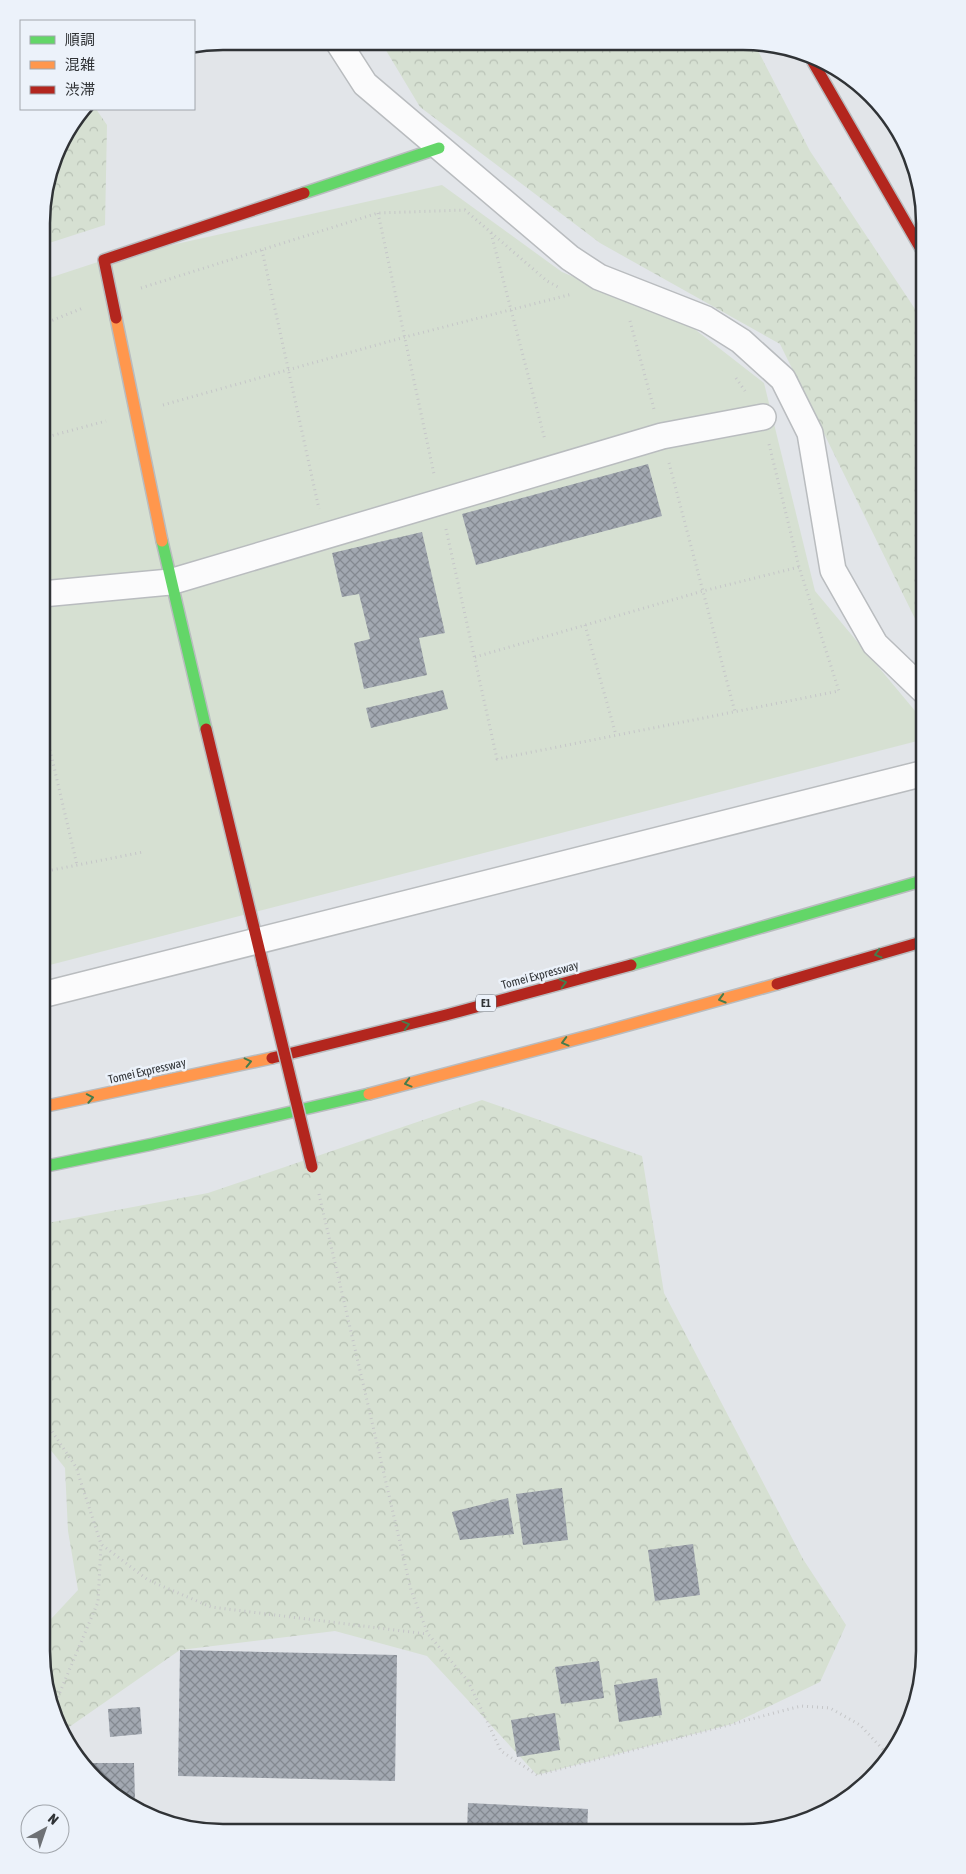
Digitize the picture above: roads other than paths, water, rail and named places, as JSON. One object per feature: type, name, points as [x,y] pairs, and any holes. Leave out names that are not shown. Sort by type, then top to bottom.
[{"type":"main road","points":[[816,67],[916,240]]},
{"type":"main road","points":[[312,1167],[170,582],[104,260],[439,148]]},
{"type":"main road","name":"Tomei Expressway","points":[[50,1105],[108,1094],[377,1032],[677,952],[916,882]]},
{"type":"main road","points":[[50,1165],[127,1150],[392,1088],[699,1006],[916,943]]},
{"type":"street","points":[[343,50],[365,84],[570,258],[599,277],[706,319],[741,341],[783,378],[810,433],[833,570],[875,644],[916,683]]},
{"type":"street","points":[[50,593],[170,582],[662,436],[763,417]]},
{"type":"street","points":[[50,993],[260,953],[916,775]]}]
